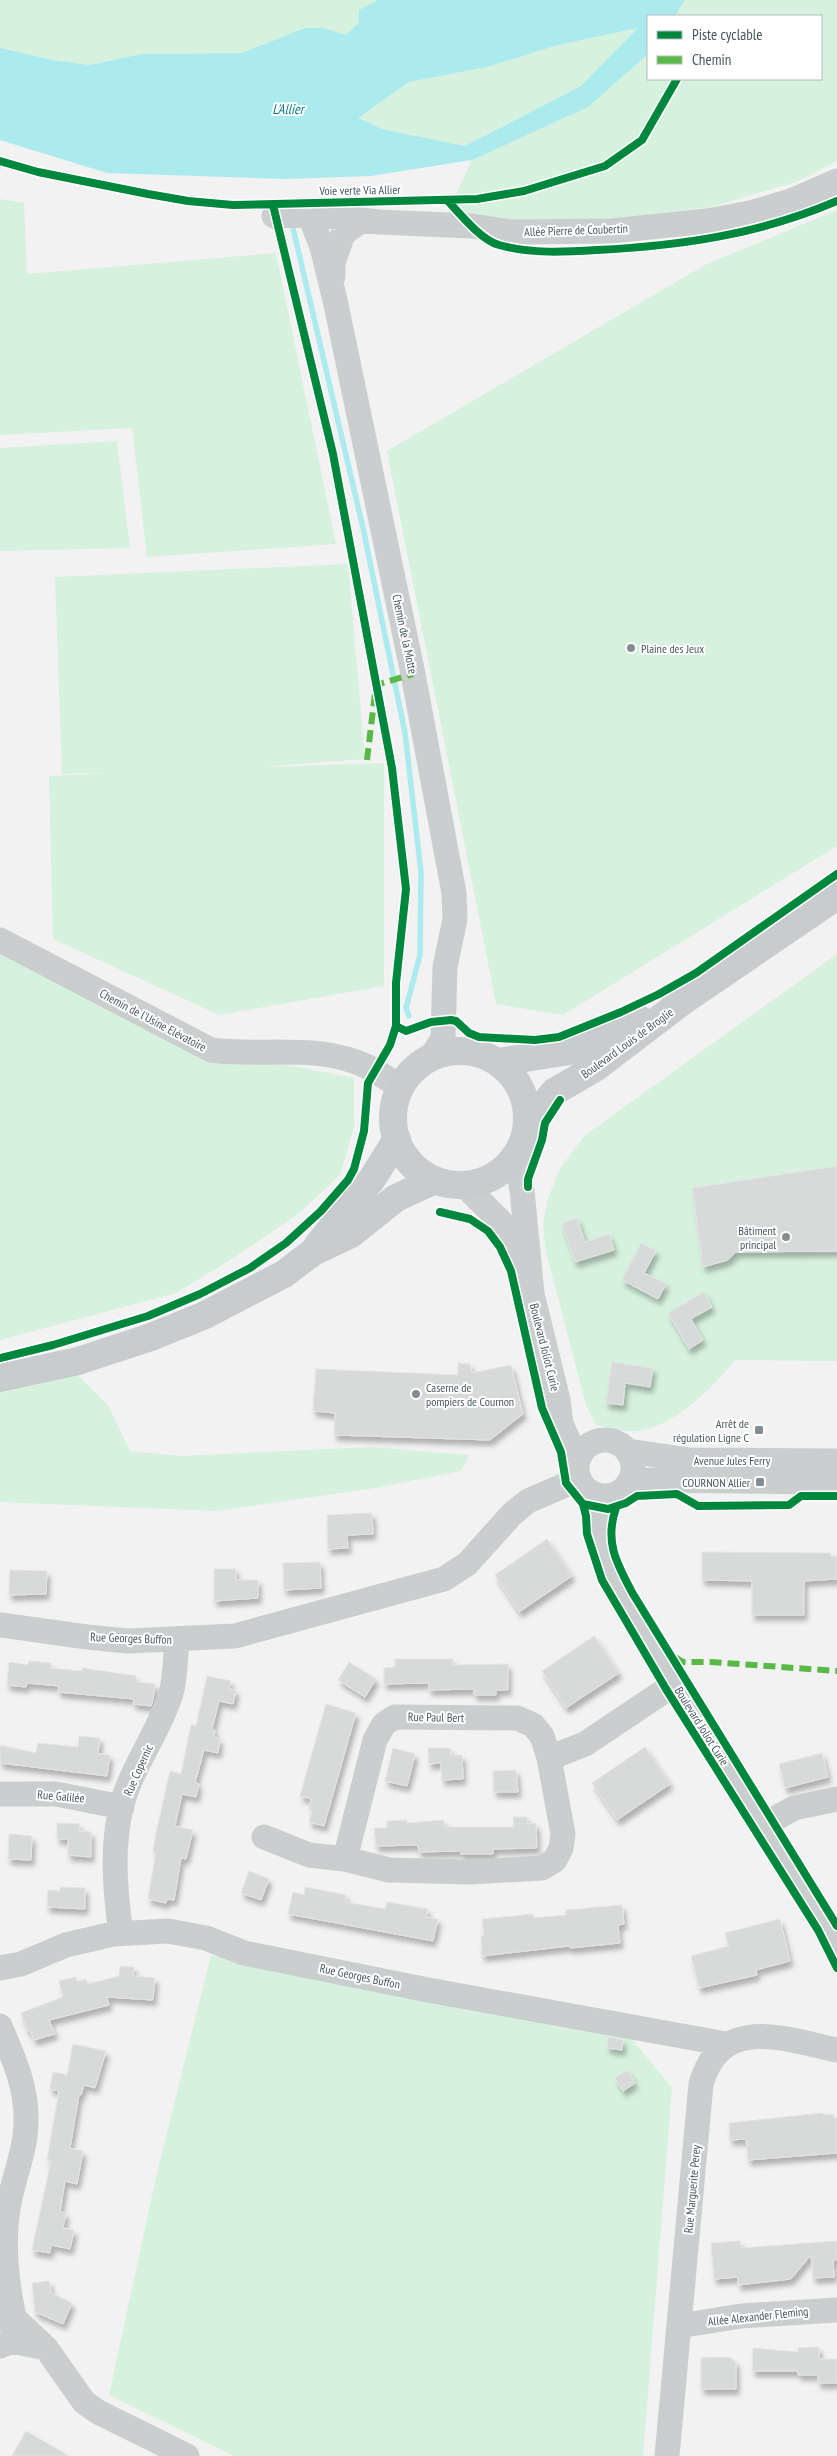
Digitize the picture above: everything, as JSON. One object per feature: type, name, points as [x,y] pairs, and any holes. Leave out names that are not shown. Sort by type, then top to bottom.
[{"type":"main road","name":"Boulevard Louis de Broglie","points":[[527,1125],[554,1092],[595,1068],[683,1002],[837,896]]},
{"type":"main road","name":"Boulevard Louis de Broglie","points":[[498,1062],[570,1052],[683,1002]]},
{"type":"main road","points":[[453,1051],[475,1052],[498,1062],[515,1079],[525,1101],[527,1125],[525,1136],[516,1156],[499,1173],[476,1183],[464,1185],[435,1180],[416,1168],[397,1140],[394,1113],[401,1088],[414,1070],[431,1057],[453,1051]]},
{"type":"main road","points":[[313,1252],[372,1179],[397,1140]]},
{"type":"main road","points":[[0,1378],[78,1360],[151,1337],[203,1316],[284,1274],[313,1252],[351,1234],[396,1198],[435,1180]]},
{"type":"street","name":"Allée Pierre de Coubertin","points":[[274,216],[309,214],[362,220],[472,226],[511,232],[612,231],[707,221],[750,213],[791,201],[837,181]]},
{"type":"street","name":"Chemin de la Motte","points":[[309,214],[322,247],[335,300],[413,674],[454,893],[455,919],[445,967],[443,1038],[431,1057]]},
{"type":"street","points":[[335,300],[333,263],[343,234],[362,220]]},
{"type":"street","name":"Chemin de l'Usine Elévatoire","points":[[0,940],[211,1050],[236,1054],[304,1052],[329,1054],[368,1066],[401,1088]]},
{"type":"street","name":"Boulevard Joliot Curie","points":[[516,1156],[522,1190],[532,1294]]},
{"type":"street","name":"Boulevard Joliot Curie","points":[[464,1185],[507,1228],[532,1294],[558,1400],[561,1424],[579,1470]]},
{"type":"street","name":"Boulevard Joliot Curie","points":[[558,1400],[571,1419],[595,1441]]},
{"type":"street","points":[[610,1440],[628,1451],[634,1466],[631,1480],[618,1493],[601,1496],[587,1489],[579,1470],[581,1453],[595,1441],[610,1440]]},
{"type":"street","name":"Avenue Jules Ferry","points":[[628,1451],[689,1460],[837,1461]]},
{"type":"street","name":"Rue Georges Buffon","points":[[0,1625],[87,1637],[128,1640],[177,1640],[235,1636],[444,1579],[467,1564],[512,1514],[528,1501],[579,1470]]},
{"type":"street","name":"Avenue Jules Ferry","points":[[631,1480],[837,1482]]},
{"type":"street","name":"Boulevard Joliot Curie","points":[[601,1496],[598,1525],[604,1560],[614,1580],[764,1825],[833,1931]]},
{"type":"street","name":"Rue Copernic","points":[[121,1933],[116,1900],[116,1860],[122,1807],[128,1787],[155,1733],[172,1691],[177,1640]]},
{"type":"street","points":[[549,1758],[585,1744],[676,1683]]},
{"type":"street","name":"Rue Paul Bert","points":[[264,1837],[309,1855],[345,1859],[389,1870],[429,1872],[542,1868],[555,1860],[561,1848],[563,1834],[549,1758],[542,1736],[533,1726],[517,1718],[395,1717],[384,1724],[375,1740],[345,1859]]},
{"type":"street","name":"Rue Galilée","points":[[0,1794],[56,1794],[122,1807]]},
{"type":"street","points":[[764,1825],[794,1808],[837,1799]]},
{"type":"street","name":"Rue Georges Buffon","points":[[0,1968],[21,1964],[66,1945],[121,1933],[168,1931],[196,1936],[244,1953],[409,1986],[726,2044]]},
{"type":"street","points":[[0,2026],[22,2081],[26,2122],[22,2153],[9,2202],[6,2230],[8,2288],[5,2314],[46,2348],[84,2402],[187,2456]]},
{"type":"street","points":[[726,2044],[744,2037],[774,2038],[837,2050]]},
{"type":"street","name":"Rue Marguerite Perey","points":[[667,2456],[701,2084],[706,2066],[715,2053],[726,2044]]},
{"type":"street","name":"Allée Alexander Fleming","points":[[679,2326],[741,2316],[837,2310]]},
{"type":"street","points":[[0,2346],[11,2341],[46,2348]]},
{"type":"green space","points":[[0,0],[378,0],[359,10],[359,22],[346,35],[324,28],[305,28],[242,53],[141,54],[90,65],[53,60],[0,48]]},
{"type":"green space","points":[[685,0],[837,0],[837,161],[799,181],[711,207],[586,223],[494,221],[450,208],[472,160],[587,107],[647,55],[647,80],[822,80],[822,15],[676,15]]},
{"type":"green space","points":[[639,28],[581,86],[465,146],[382,129],[357,118],[409,82],[487,67],[558,45]]},
{"type":"green space","points":[[0,199],[24,203],[27,274],[276,253],[336,544],[147,557],[132,428],[0,435]]},
{"type":"green space","name":"Plaine des Jeux","points":[[837,210],[837,846],[563,1015],[496,1004],[387,451],[705,265]]},
{"type":"green space","points":[[117,441],[130,548],[0,551],[0,448]]},
{"type":"green space","points":[[348,564],[365,759],[259,767],[384,763],[384,986],[219,1015],[53,939],[49,776],[112,773],[62,774],[55,577]]},
{"type":"green space","points":[[0,940],[211,1050],[354,1078],[354,1127],[340,1175],[298,1214],[235,1257],[176,1293],[0,1340]]},
{"type":"green space","points":[[837,954],[837,1166],[692,1188],[703,1267],[728,1260],[736,1252],[837,1253],[837,1361],[735,1360],[703,1395],[690,1406],[662,1423],[647,1429],[633,1431],[596,1425],[586,1405],[546,1252],[543,1224],[548,1198],[561,1167],[584,1136]]},
{"type":"green space","points":[[78,1375],[108,1405],[130,1451],[182,1456],[371,1447],[470,1455],[461,1471],[369,1489],[216,1511],[0,1502],[0,1393]]},
{"type":"green space","points":[[211,1955],[422,1996],[626,2032],[672,2088],[643,2456],[234,2456],[109,2395],[156,2177]]},
{"type":"water","name":"L'Allier","points":[[378,0],[685,0],[676,15],[647,15],[647,55],[588,107],[472,160],[371,176],[287,179],[107,173],[0,140],[0,48],[53,60],[90,65],[141,54],[242,53],[305,28],[324,28],[346,35],[359,22],[359,10]],"holes":[[[638,28],[581,86],[465,146],[382,129],[358,118],[409,82],[487,67],[558,45]]]},
{"type":"building","points":[[837,1166],[837,1251],[736,1252],[728,1260],[703,1267],[692,1188]]},
{"type":"building","points":[[577,1218],[585,1242],[609,1234],[614,1250],[575,1262],[562,1223]]},
{"type":"building","points":[[641,1243],[656,1251],[644,1273],[666,1284],[658,1299],[622,1280]]},
{"type":"building","points":[[704,1292],[712,1307],[691,1319],[703,1340],[689,1349],[668,1313]]},
{"type":"building","points":[[612,1362],[653,1368],[650,1387],[625,1383],[623,1405],[606,1403]]},
{"type":"building","name":"Caserne de pompiers de Cournon","points":[[458,1363],[470,1364],[472,1373],[511,1365],[523,1414],[490,1440],[334,1435],[335,1413],[313,1411],[316,1369],[458,1375]]},
{"type":"building","points":[[372,1513],[373,1534],[347,1535],[348,1548],[328,1549],[327,1515]]},
{"type":"building","points":[[547,1539],[572,1576],[519,1612],[495,1575]]},
{"type":"building","points":[[702,1552],[831,1553],[830,1556],[837,1556],[837,1579],[804,1581],[804,1615],[752,1615],[752,1581],[702,1580]]},
{"type":"building","points":[[320,1562],[321,1588],[284,1590],[283,1563]]},
{"type":"building","points":[[214,1569],[236,1569],[236,1580],[258,1580],[258,1598],[214,1601]]},
{"type":"building","points":[[10,1570],[47,1571],[46,1594],[9,1595]]},
{"type":"building","points":[[594,1636],[619,1673],[566,1708],[542,1671]]},
{"type":"building","points":[[395,1659],[453,1659],[453,1665],[508,1664],[508,1690],[496,1690],[496,1695],[474,1695],[474,1689],[429,1690],[429,1683],[384,1684],[384,1668],[395,1667]]},
{"type":"building","points":[[29,1661],[51,1663],[51,1668],[82,1671],[82,1668],[136,1676],[136,1682],[155,1684],[151,1706],[133,1704],[134,1699],[58,1692],[59,1686],[27,1683],[26,1687],[7,1685],[9,1662],[28,1665]]},
{"type":"building","points":[[349,1662],[376,1679],[365,1697],[338,1680]]},
{"type":"building","points":[[207,1676],[231,1681],[229,1689],[236,1690],[233,1704],[219,1701],[212,1729],[215,1730],[214,1737],[220,1739],[218,1753],[204,1750],[195,1783],[199,1784],[196,1797],[182,1794],[175,1826],[193,1830],[186,1859],[181,1858],[174,1900],[167,1899],[166,1903],[148,1899],[156,1852],[153,1851],[156,1833],[170,1771],[181,1774],[191,1725],[196,1726]]},
{"type":"building","points":[[326,1704],[356,1713],[324,1826],[309,1822],[312,1811],[309,1810],[311,1799],[300,1796]]},
{"type":"building","points":[[79,1736],[100,1738],[98,1754],[110,1755],[107,1776],[0,1763],[0,1745],[36,1753],[38,1743],[78,1747]]},
{"type":"building","points":[[645,1747],[670,1784],[617,1820],[592,1783]]},
{"type":"building","points":[[393,1748],[415,1754],[407,1786],[385,1781]]},
{"type":"building","points":[[428,1748],[450,1748],[451,1755],[462,1755],[463,1779],[442,1780],[441,1763],[429,1764]]},
{"type":"building","points":[[822,1753],[828,1777],[785,1788],[779,1764]]},
{"type":"building","points":[[516,1770],[518,1792],[494,1792],[493,1771]]},
{"type":"building","points":[[513,1817],[527,1817],[527,1824],[536,1823],[537,1848],[493,1849],[493,1854],[461,1854],[460,1851],[419,1852],[418,1845],[376,1846],[374,1828],[387,1828],[387,1821],[407,1820],[407,1823],[444,1820],[444,1827],[514,1827]]},
{"type":"building","points":[[57,1823],[80,1824],[79,1831],[91,1832],[91,1857],[68,1855],[68,1839],[57,1839]]},
{"type":"building","points":[[9,1834],[32,1836],[31,1860],[8,1859]]},
{"type":"building","points":[[249,1871],[269,1879],[261,1900],[241,1893]]},
{"type":"building","points":[[60,1887],[85,1888],[85,1909],[47,1907],[48,1890],[60,1891]]},
{"type":"building","points":[[305,1887],[346,1895],[345,1902],[385,1909],[387,1902],[428,1909],[426,1917],[438,1919],[433,1941],[288,1914],[293,1892],[304,1895]]},
{"type":"building","points":[[622,1905],[624,1924],[618,1925],[620,1943],[570,1948],[569,1946],[482,1956],[481,1936],[484,1935],[482,1919],[533,1914],[533,1918],[566,1915],[566,1910]]},
{"type":"building","points":[[780,1919],[790,1961],[756,1970],[757,1975],[699,1988],[691,1956],[729,1946],[725,1933]]},
{"type":"building","points":[[120,1966],[134,1967],[133,1976],[155,1978],[153,2000],[107,1997],[109,2005],[49,2020],[55,2034],[34,2040],[30,2030],[28,2032],[21,2013],[63,1997],[59,1981],[76,1977],[77,1982],[86,1979],[88,1984],[119,1976]]},
{"type":"building","points":[[608,2037],[623,2040],[622,2050],[607,2048]]},
{"type":"building","points":[[73,2044],[106,2051],[95,2088],[84,2085],[81,2095],[79,2095],[70,2148],[83,2151],[77,2184],[65,2181],[60,2212],[66,2213],[63,2228],[74,2230],[70,2249],[51,2245],[50,2253],[32,2250],[51,2161],[47,2160],[59,2091],[50,2089],[53,2072],[67,2075]]},
{"type":"building","points":[[627,2070],[635,2083],[623,2091],[615,2078]]},
{"type":"building","points":[[822,2113],[825,2115],[833,2114],[834,2118],[837,2118],[837,2153],[748,2160],[746,2139],[730,2140],[729,2123]]},
{"type":"building","points":[[740,2241],[741,2248],[837,2241],[837,2260],[833,2260],[834,2277],[813,2278],[811,2255],[791,2279],[738,2285],[738,2277],[714,2279],[711,2243]]},
{"type":"building","points":[[49,2281],[51,2293],[72,2303],[63,2324],[35,2312],[32,2283]]},
{"type":"building","points":[[819,2347],[819,2359],[837,2359],[837,2383],[818,2383],[818,2375],[798,2375],[798,2371],[752,2371],[753,2348],[798,2352],[798,2348]]},
{"type":"building","points":[[701,2358],[731,2358],[736,2362],[736,2389],[701,2389]]},
{"type":"building","points":[[26,2431],[69,2456],[12,2456]]},
{"type":"waterway","points":[[293,228],[363,528],[405,733],[421,872],[420,955],[406,1008],[409,1016]]},
{"type":"marked path","points":[[367,760],[376,685],[413,674]]},
{"type":"marked path","points":[[675,1657],[683,1662],[711,1662],[837,1671]]},
{"type":"cycle path","name":"Voie verte Via Allier","points":[[0,161],[38,172],[148,194],[188,201],[233,205],[477,199],[524,191],[605,166],[642,140],[676,80]]},
{"type":"cycle path","points":[[448,201],[471,226],[492,242],[523,250],[560,252],[659,245],[720,236],[779,222],[837,201]]},
{"type":"cycle path","points":[[0,1358],[53,1345],[148,1316],[200,1294],[250,1268],[286,1243],[321,1211],[348,1180],[354,1169],[364,1131],[368,1083],[390,1045],[396,1026],[396,983],[406,889],[392,768],[333,454],[273,205]]},
{"type":"cycle path","points":[[396,1026],[406,1031],[431,1022],[451,1020],[456,1021],[469,1033],[479,1037],[535,1040],[559,1037],[621,1012],[659,994],[696,973],[837,874]]},
{"type":"cycle path","points":[[528,1187],[528,1179],[542,1140],[545,1123],[560,1100]]},
{"type":"cycle path","points":[[440,1212],[470,1219],[488,1231],[500,1247],[511,1271],[542,1408],[561,1452],[566,1483],[583,1504],[608,1509],[626,1503],[637,1496],[677,1494],[698,1506],[789,1505],[801,1496],[837,1496]]},
{"type":"cycle path","points":[[583,1504],[587,1534],[602,1580],[666,1689],[818,1930],[837,1968]]},
{"type":"cycle path","points":[[616,1508],[611,1532],[612,1542],[617,1563],[627,1583],[837,1926]]},
{"type":"place","name":"Plaine des Jeux","points":[[631,648]]},
{"type":"place","name":"Bâtiment principal","points":[[786,1237]]},
{"type":"place","name":"Caserne de pompiers de Cournon","points":[[416,1394]]},
{"type":"place","name":"Arrêt de régulation Ligne C","points":[[759,1430]]},
{"type":"place","name":"COURNON Allier","points":[[760,1482]]}]
